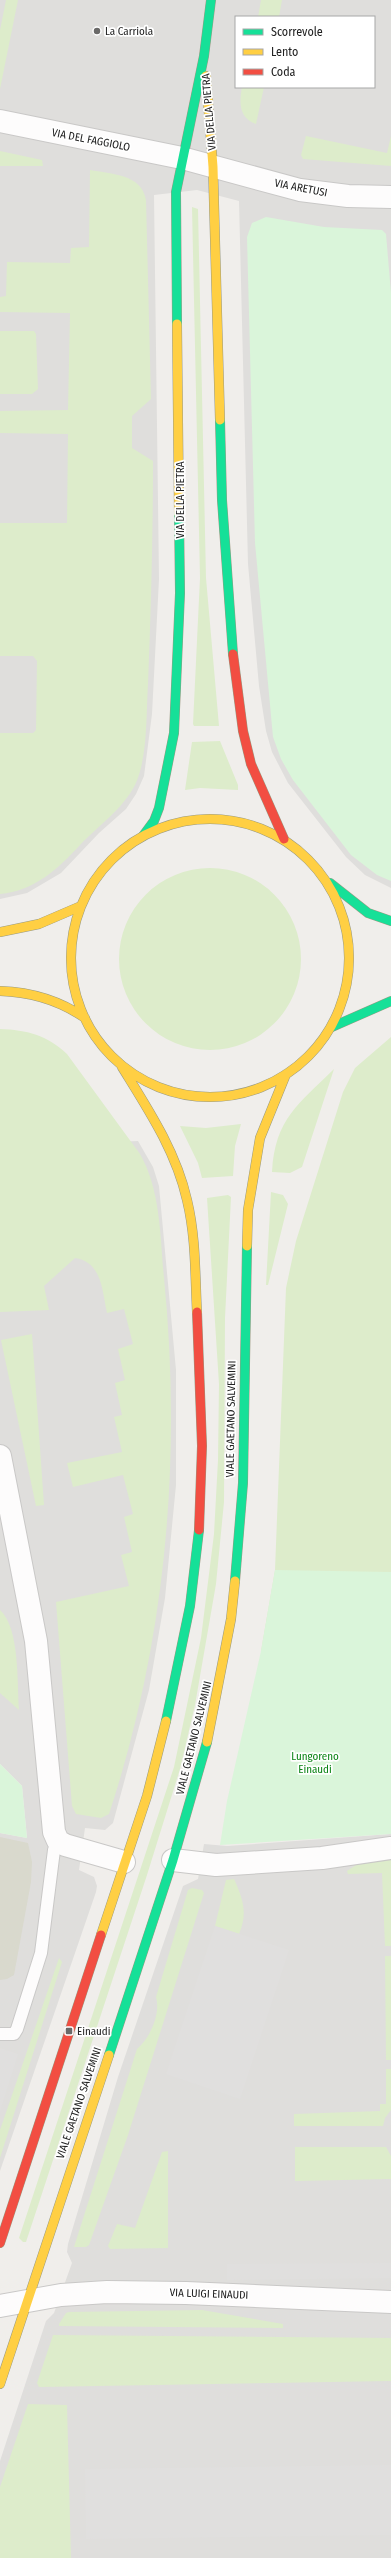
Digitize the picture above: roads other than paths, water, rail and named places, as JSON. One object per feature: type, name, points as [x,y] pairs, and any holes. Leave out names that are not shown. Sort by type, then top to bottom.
[{"type":"main road","name":"VIA DELLA PIETRA","points":[[143,836],[154,821],[163,794],[174,733],[180,594],[180,452],[175,203],[182,158],[204,56],[211,0]]},
{"type":"main road","name":"VIA DELLA PIETRA","points":[[204,56],[213,167],[222,500],[234,673],[243,731],[251,764],[284,840]]},
{"type":"main road","points":[[325,879],[342,914],[350,952],[346,991],[332,1027],[319,1045],[286,1074],[263,1087],[239,1095],[202,1098],[165,1090],[144,1081],[122,1067],[108,1054],[85,1018],[75,995],[71,970],[72,941],[81,906],[90,888],[105,867],[143,836],[171,825],[195,820],[220,820],[245,824],[284,840],[309,860],[325,879],[368,913],[391,921]]},
{"type":"main road","points":[[0,932],[39,924],[81,906]]},
{"type":"main road","points":[[0,991],[53,1000],[69,1006],[85,1018]]},
{"type":"main road","points":[[332,1027],[391,1001]]},
{"type":"main road","points":[[0,2243],[124,1862],[147,1796],[166,1727],[194,1577],[200,1501],[202,1391],[194,1252],[184,1184],[170,1150],[122,1067]]},
{"type":"main road","name":"VIALE GAETANO SALVEMINI","points":[[0,2384],[173,1860],[211,1728],[231,1619],[243,1483],[248,1210],[260,1138],[286,1074]]},
{"type":"street","name":"VIA DEL FAGGIOLO","points":[[0,121],[182,158]]},
{"type":"street","name":"VIA DELLA PIETRA","points":[[182,158],[213,167]]},
{"type":"street","name":"VIA ARETUSI","points":[[213,167],[300,190],[348,196],[391,197]]},
{"type":"street","points":[[0,1456],[36,1641],[54,1832],[58,1841],[65,1846],[124,1862]]},
{"type":"street","points":[[173,1860],[216,1865],[322,1858],[391,1848]]},
{"type":"street","name":"VIA LUIGI EINAUDI","points":[[0,2306],[61,2295],[115,2292],[186,2293],[391,2302]]},
{"type":"lane","points":[[0,2034],[14,2034],[18,2029],[35,1975],[41,1953],[54,1850],[58,1841]]},
{"type":"place","name":"La Carriola","points":[[97,31]]},
{"type":"place","name":"Einaudi","points":[[69,2031]]},
{"type":"park label","name":"Lungoreno Einaudi","points":[[315,1762]]}]
